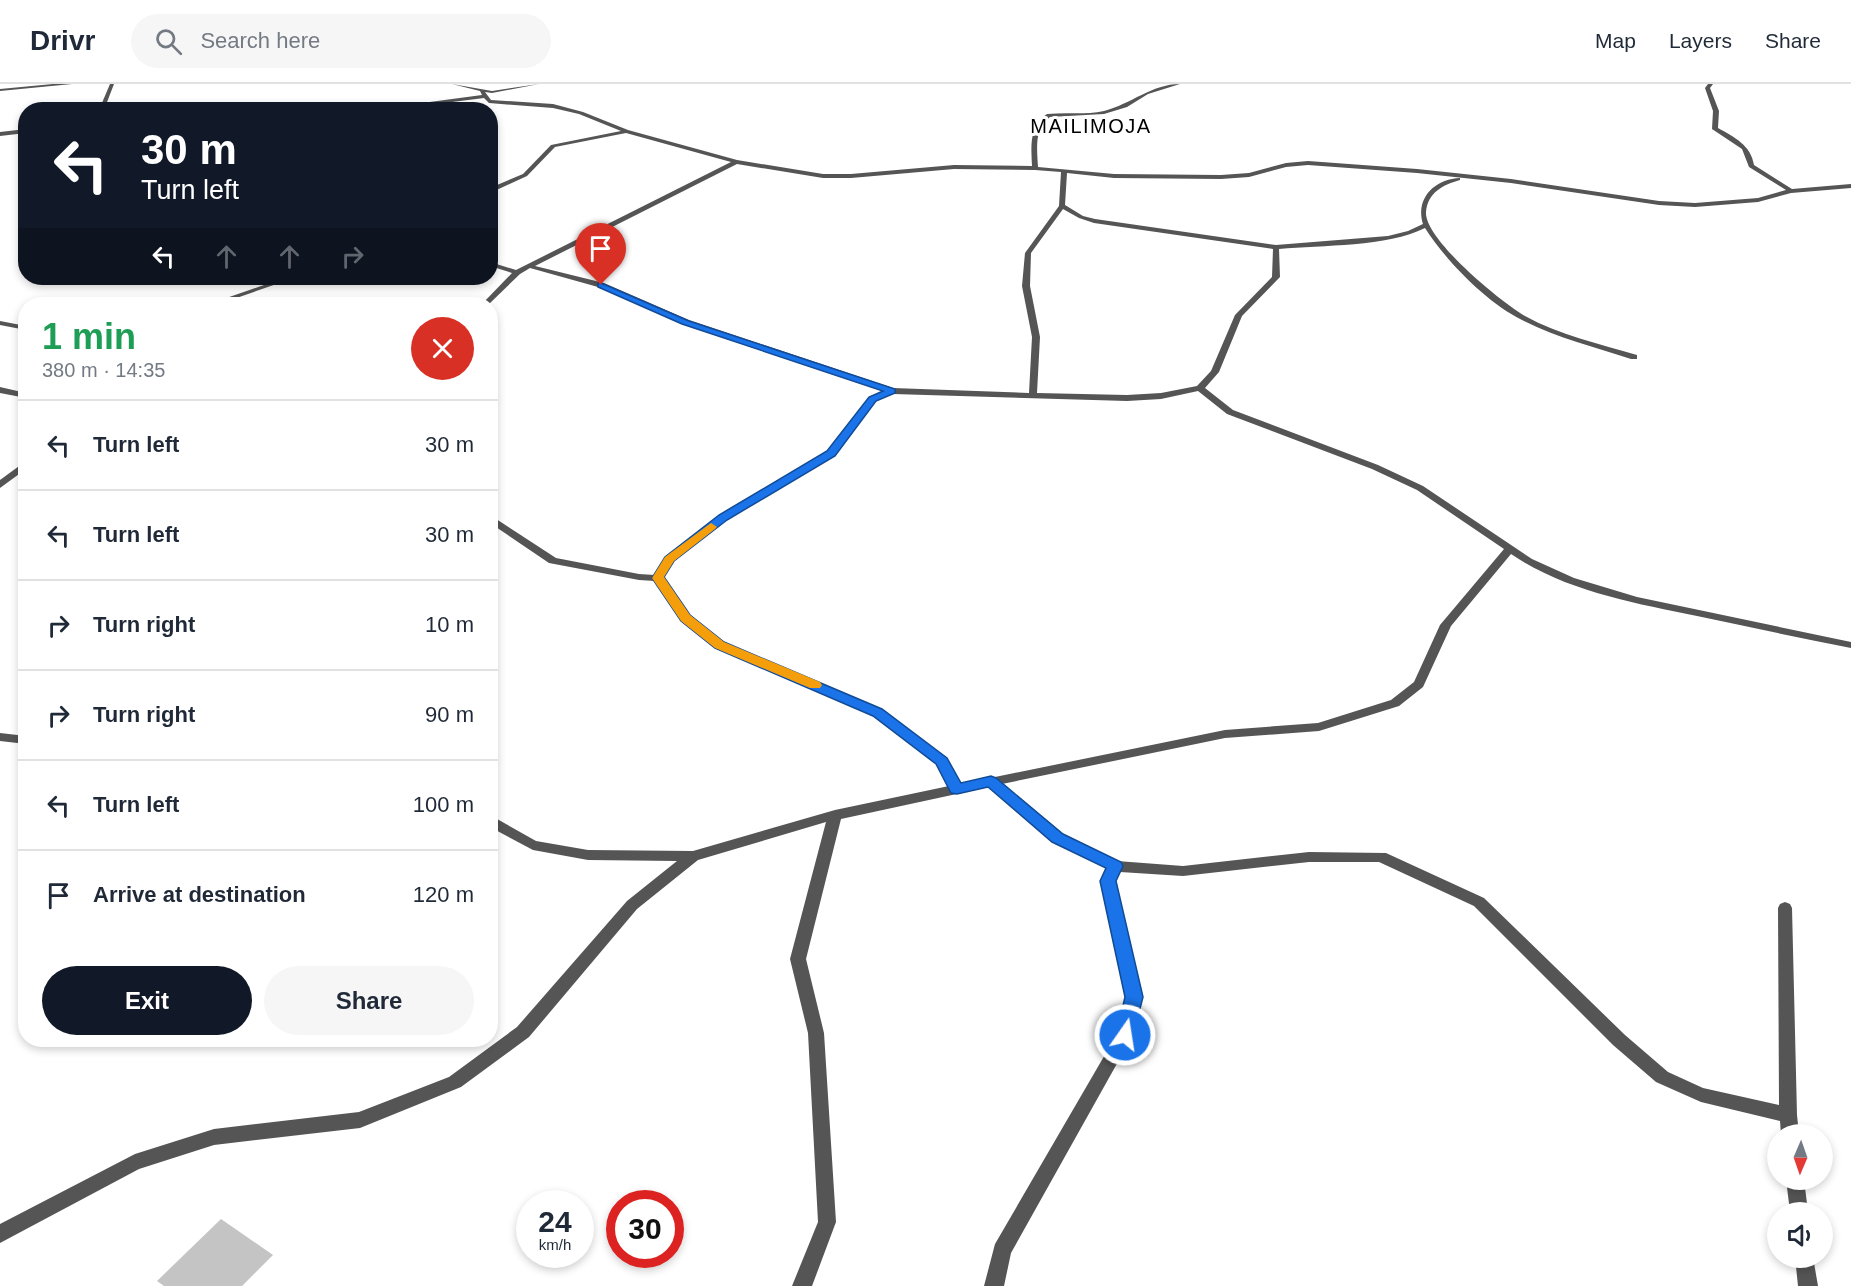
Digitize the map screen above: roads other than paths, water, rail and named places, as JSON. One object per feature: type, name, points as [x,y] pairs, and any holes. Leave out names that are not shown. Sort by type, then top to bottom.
[{"type":"street","points":[[0,90],[70,84]]},
{"type":"street","points":[[104,102],[112,84]]},
{"type":"street","points":[[454,84],[485,96],[553,106],[581,113],[626,132],[736,162],[823,176],[850,176],[954,167],[1035,168],[1064,173],[1114,176],[1221,177],[1250,175],[1286,165],[1308,162],[1465,177],[1659,203],[1695,205],[1758,200],[1791,191],[1851,186]]},
{"type":"street","points":[[440,102],[485,96],[537,84]]},
{"type":"street","points":[[1035,168],[1032,139],[1044,117],[1049,114],[1102,113],[1125,106],[1146,93],[1178,84]]},
{"type":"street","points":[[1711,84],[1707,88],[1716,111],[1714,129],[1742,146],[1751,157],[1751,166],[1791,191]]},
{"type":"street","points":[[0,133],[18,132]]},
{"type":"street","points":[[498,187],[525,175],[553,146],[626,132]]},
{"type":"street","points":[[492,297],[517,272],[736,162]]},
{"type":"street","points":[[1033,396],[1036,337],[1026,286],[1028,253],[1062,206],[1064,173]]},
{"type":"street","points":[[1465,177],[1441,183],[1431,190],[1423,213],[1426,225],[1444,250],[1481,287],[1520,317],[1568,336],[1635,357]]},
{"type":"street","points":[[1062,206],[1081,217],[1094,221],[1276,247],[1388,238],[1410,233],[1426,225]]},
{"type":"street","points":[[529,266],[601,285],[686,322],[892,391],[1127,398],[1161,396],[1200,388],[1215,372],[1239,315],[1276,278],[1276,247]]},
{"type":"street","points":[[498,266],[517,272]]},
{"type":"street","points":[[234,297],[269,285]]},
{"type":"street","points":[[0,323],[18,326]]},
{"type":"street","points":[[1200,388],[1230,412],[1375,467],[1420,488],[1528,561],[1570,580],[1635,600],[1851,645]]},
{"type":"street","points":[[0,390],[18,394]]},
{"type":"street","points":[[658,578],[669,559],[723,517],[831,453],[872,399],[892,391]]},
{"type":"street","points":[[0,485],[18,470]]},
{"type":"street","points":[[498,523],[554,561],[639,578],[658,578]]},
{"type":"street","points":[[498,825],[533,845],[588,855],[693,856],[835,815],[957,789],[1225,734],[1319,727],[1395,703],[1419,684],[1446,625],[1510,548]]},
{"type":"street","points":[[658,578],[686,618],[720,645],[878,712],[942,761],[957,789]]},
{"type":"street","points":[[0,737],[18,739]]},
{"type":"street","points":[[991,782],[1057,838],[1115,866],[1183,871],[1309,857],[1381,857],[1479,902],[1619,1040],[1662,1077],[1701,1095],[1788,1115]]},
{"type":"street","points":[[802,1286],[827,1222],[816,1033],[798,959],[835,815]]},
{"type":"street","points":[[0,1234],[135,1162],[214,1137],[360,1120],[455,1082],[523,1032],[632,905],[693,856]]},
{"type":"street","points":[[994,1286],[1002,1250],[1125,1035],[1134,997],[1108,881],[1115,866]]},
{"type":"street","points":[[1785,908],[1789,1124]]},
{"type":"street","points":[[1806,1268],[1808,1286]]},
{"type":"district","name":"MAILIMOJA","points":[[1091,126]]}]
